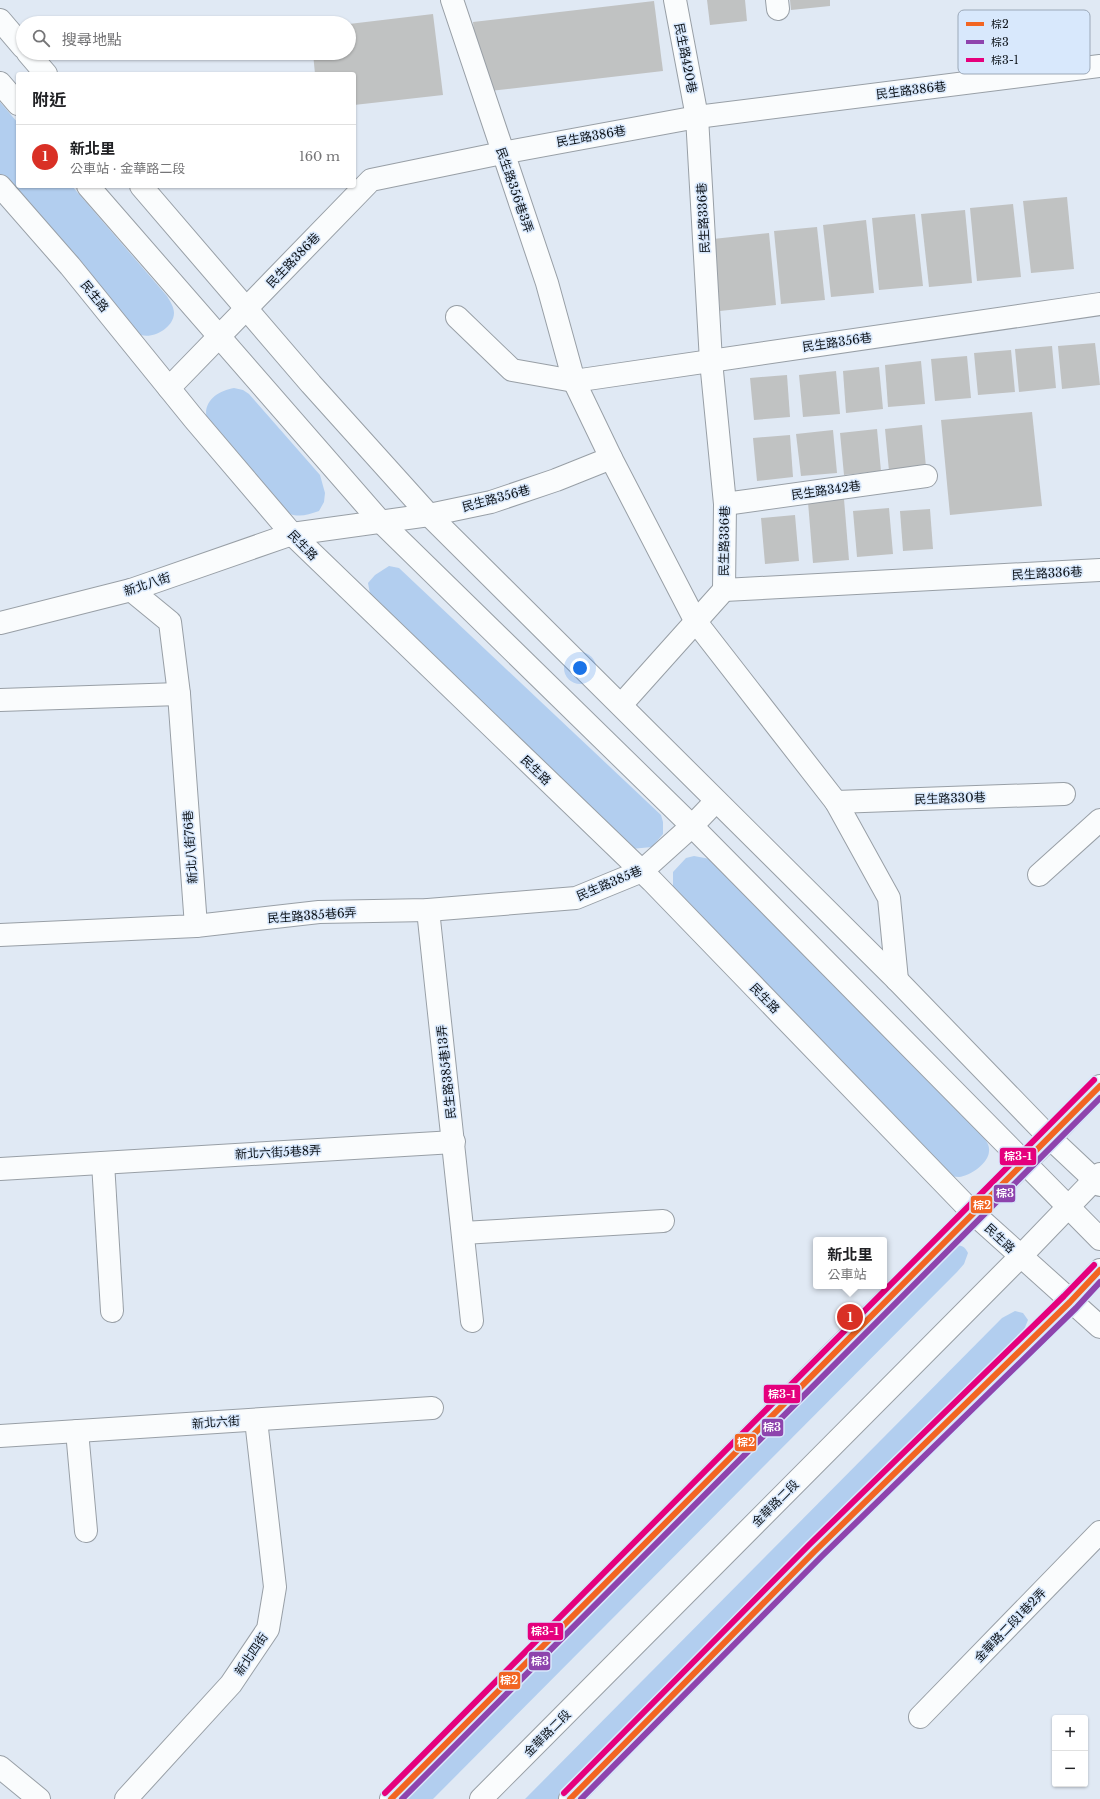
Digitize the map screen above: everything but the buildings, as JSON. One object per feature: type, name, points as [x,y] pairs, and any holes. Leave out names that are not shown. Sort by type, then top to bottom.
[{"type":"street","name":"民生路356巷3弄","points":[[452,0],[547,283],[574,381]]},
{"type":"street","name":"民生路420巷","points":[[675,0],[697,117]]},
{"type":"street","points":[[0,20],[16,39]]},
{"type":"street","points":[[34,60],[44,72]]},
{"type":"street","name":"民生路386巷","points":[[1090,67],[1100,66]]},
{"type":"street","name":"民生路386巷","points":[[169,388],[371,180],[502,152],[697,117],[1037,74]]},
{"type":"street","points":[[0,83],[16,102]]},
{"type":"street","name":"民生路336巷","points":[[697,117],[711,361],[725,504],[724,590],[1100,570]]},
{"type":"street","name":"民生路","points":[[0,186],[70,266],[169,388],[292,534],[642,871],[973,1213],[1070,1302],[1100,1327]]},
{"type":"street","points":[[90,188],[380,521],[692,826],[1100,1239]]},
{"type":"street","points":[[143,188],[246,308],[429,515],[897,980],[1050,1138],[1098,1179]]},
{"type":"street","name":"民生路356巷","points":[[457,317],[512,370],[574,381],[1100,304]]},
{"type":"street","points":[[574,381],[611,458],[696,622],[836,802],[889,898],[897,980]]},
{"type":"street","name":"民生路356巷","points":[[292,534],[429,515],[491,502],[556,480],[611,458]]},
{"type":"street","name":"民生路342巷","points":[[725,504],[926,476]]},
{"type":"street","name":"新北八街","points":[[0,623],[131,590],[292,534]]},
{"type":"street","name":"新北八街76巷","points":[[131,590],[170,622],[179,694],[196,926]]},
{"type":"street","points":[[620,705],[724,590]]},
{"type":"street","points":[[0,700],[179,694]]},
{"type":"street","name":"民生路330巷","points":[[836,802],[1064,794]]},
{"type":"street","name":"民生路385巷","points":[[428,910],[576,898],[642,871],[692,826],[716,801]]},
{"type":"street","points":[[1039,876],[1100,820]]},
{"type":"street","name":"民生路385巷6弄","points":[[196,926],[319,912],[428,910]]},
{"type":"street","name":"民生路385巷13弄","points":[[428,910],[472,1321]]},
{"type":"street","points":[[0,935],[196,926]]},
{"type":"street","points":[[391,1799],[973,1213],[1050,1138],[1100,1086]]},
{"type":"street","name":"新北六街5巷8弄","points":[[0,1169],[454,1142]]},
{"type":"street","points":[[103,1163],[112,1311]]},
{"type":"street","name":"金華路二段","points":[[481,1799],[1020,1257],[1068,1206],[1098,1179]]},
{"type":"street","points":[[463,1233],[663,1221]]},
{"type":"street","points":[[570,1799],[815,1551],[1070,1302],[1100,1270]]},
{"type":"street","name":"新北六街","points":[[0,1436],[432,1408]]},
{"type":"street","name":"新北四街","points":[[126,1799],[231,1684],[268,1629],[275,1587],[256,1420]]},
{"type":"street","points":[[77,1431],[86,1531]]},
{"type":"street","name":"金華路二段1巷2弄","points":[[920,1717],[1100,1532]]},
{"type":"street","points":[[0,1767],[39,1799]]},
{"type":"shaded area","points":[[0,102],[16,121],[16,188],[74,188],[167,296],[173,306],[174,313],[171,323],[162,331],[152,335],[139,335],[133,331],[0,175]]},
{"type":"shaded area","points":[[234,388],[243,390],[249,394],[320,475],[325,493],[324,502],[319,511],[299,516],[287,513],[207,420],[206,413],[209,402],[217,394]]},
{"type":"shaded area","points":[[389,566],[399,568],[661,815],[663,822],[663,834],[652,847],[631,849],[371,599],[368,583],[375,575]]},
{"type":"shaded area","points":[[694,856],[710,859],[981,1134],[987,1142],[989,1149],[986,1160],[978,1168],[963,1176],[957,1177],[946,1175],[673,889],[673,872],[686,858]]},
{"type":"shaded area","points":[[955,1245],[960,1245],[966,1249],[968,1253],[964,1264],[957,1272],[433,1799],[399,1799]]},
{"type":"shaded area","points":[[1015,1311],[1023,1313],[1028,1320],[1024,1330],[1017,1339],[559,1799],[525,1799],[1002,1318]]},
{"type":"transit line","name":"棕3-1","points":[[887,1288],[1094,1080]]},
{"type":"transit line","name":"棕2","points":[[391,1799],[1100,1086]]},
{"type":"transit line","name":"棕3","points":[[402,1799],[1100,1098]]},
{"type":"transit line","name":"棕3-1","points":[[564,1793],[809,1545],[1094,1265]]},
{"type":"transit line","name":"棕2","points":[[570,1799],[815,1551],[1070,1302],[1100,1270]]},
{"type":"transit line","name":"棕3","points":[[581,1799],[821,1557],[1076,1308],[1100,1282]]},
{"type":"transit line","name":"棕3-1","points":[[385,1793],[886,1289]]},
{"type":"place","name":"新北里","points":[[850,1317]]}]
